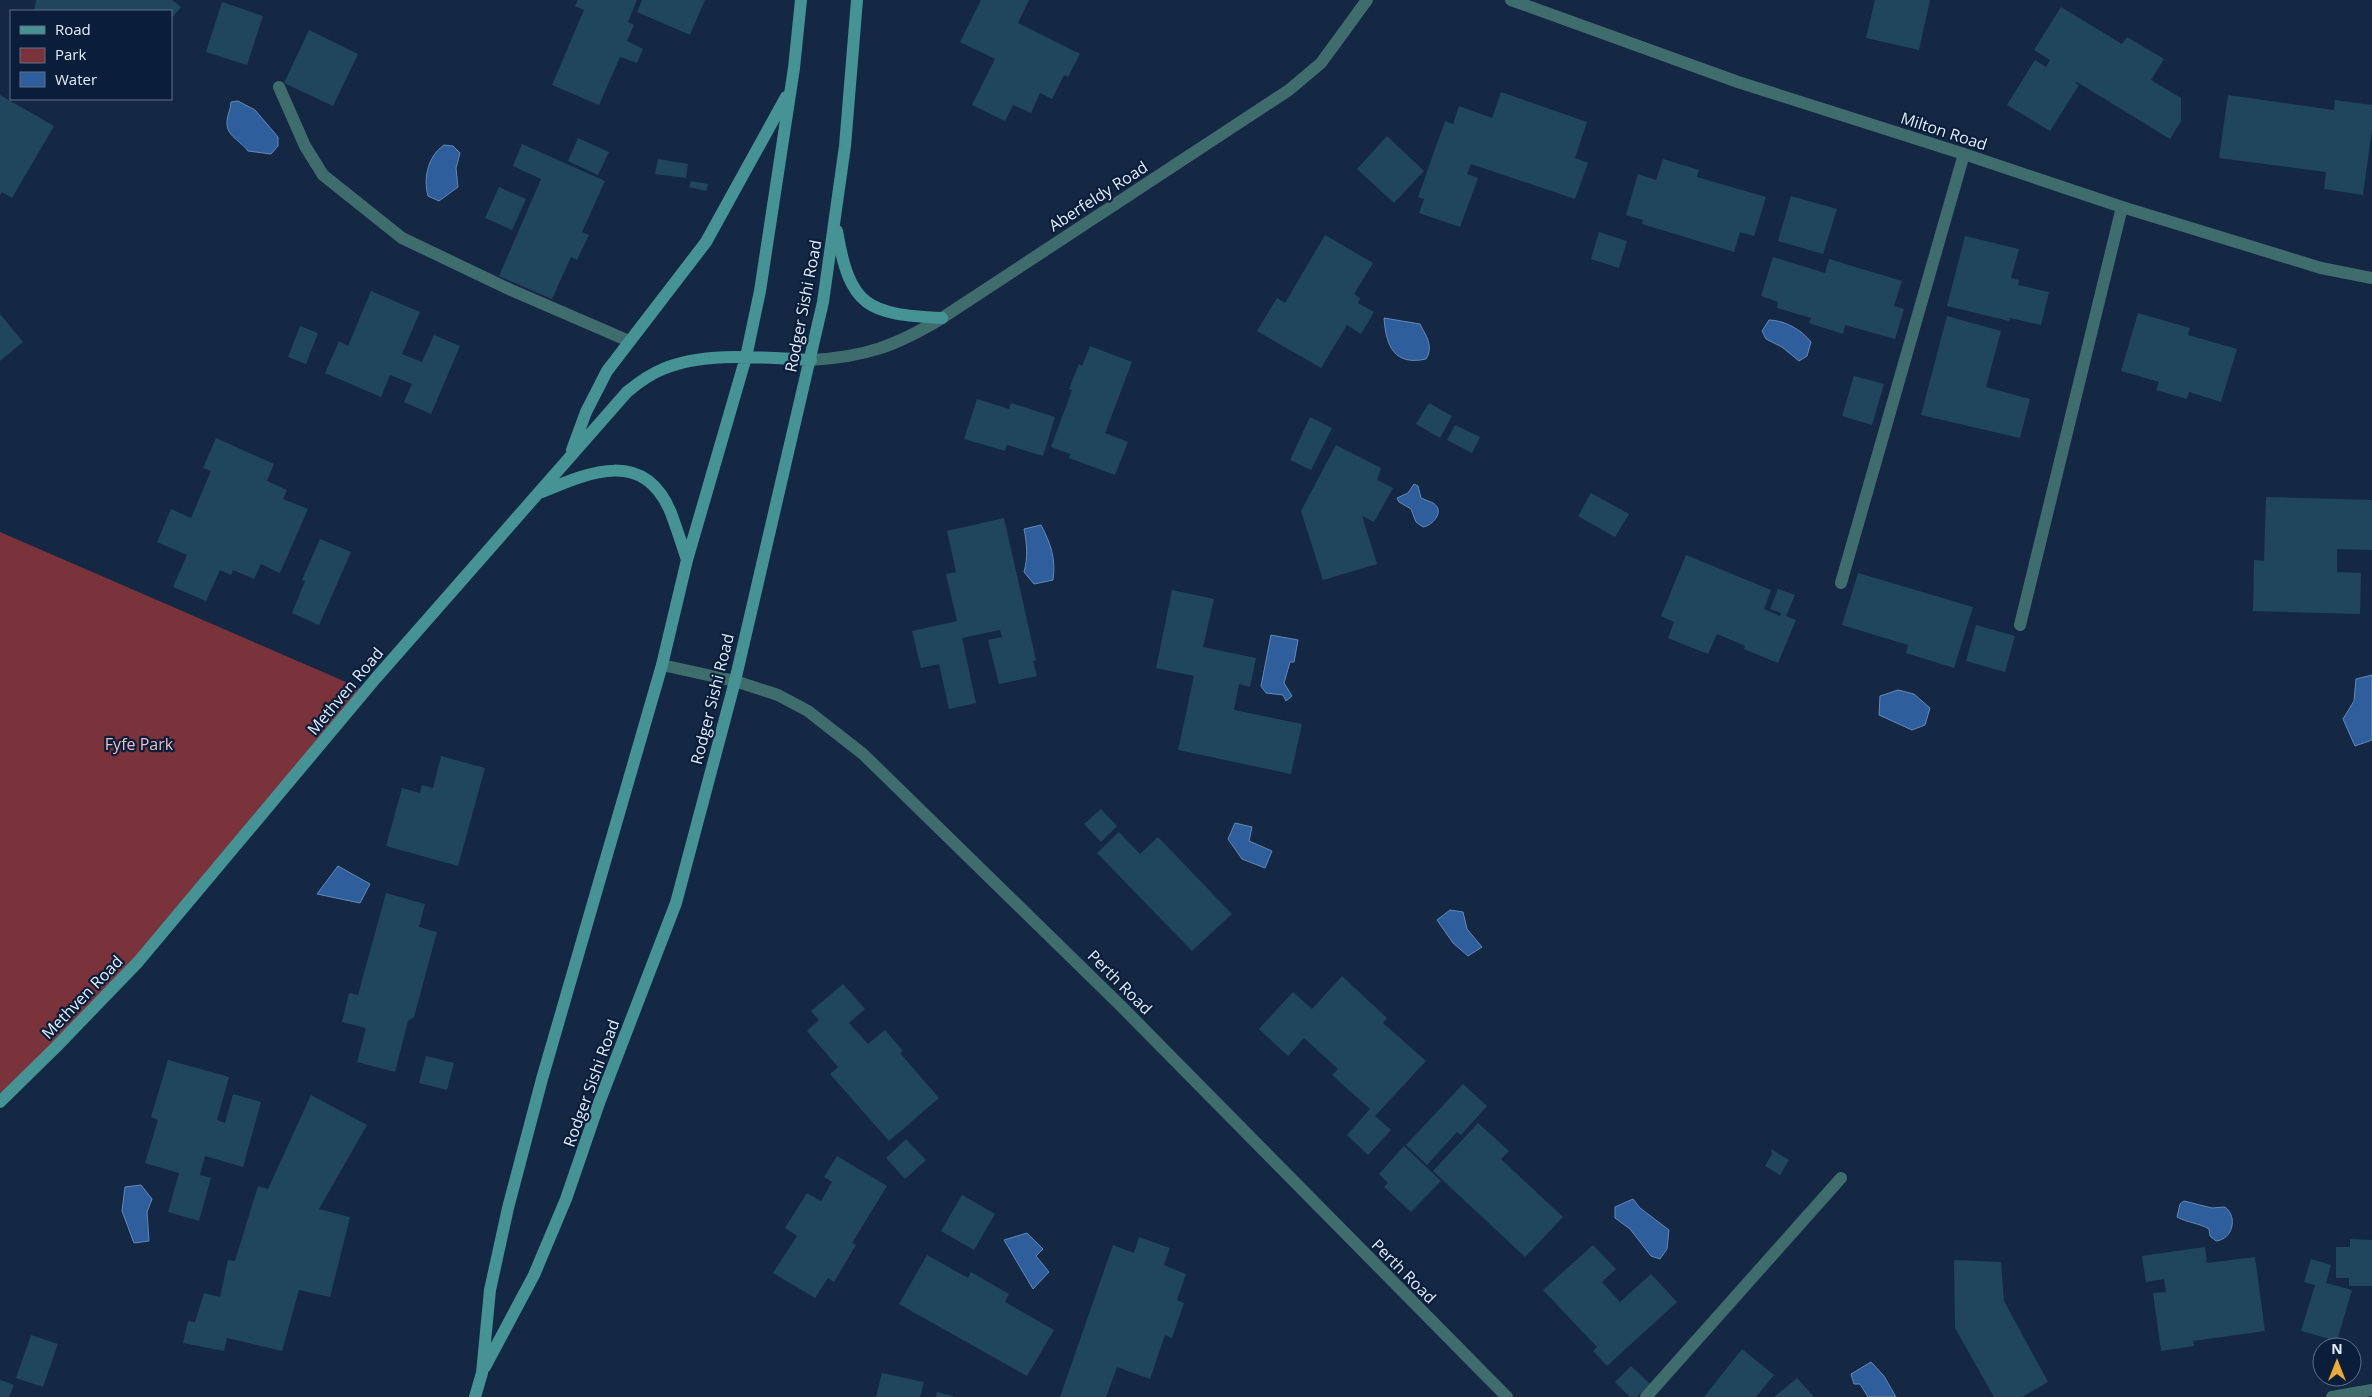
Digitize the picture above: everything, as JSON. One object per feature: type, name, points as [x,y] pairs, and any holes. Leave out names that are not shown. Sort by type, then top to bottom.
[{"type":"main road","name":"Rodger Sishi Road","points":[[475,1397],[482,1373],[490,1290],[508,1208],[545,1069],[662,665],[687,560],[746,357],[760,291],[792,86],[801,0]]},
{"type":"main road","name":"Rodger Sishi Road","points":[[482,1373],[534,1275],[566,1199],[599,1104],[676,903],[735,681],[823,302],[852,86],[857,0]]},
{"type":"main road","points":[[568,460],[586,412],[607,371],[706,242],[792,86]]},
{"type":"main road","points":[[835,218],[846,272],[853,289],[864,301],[886,313],[942,318]]},
{"type":"main road","name":"Methven Road","points":[[0,1102],[56,1048],[138,962],[376,678],[627,392],[663,369],[691,362],[746,357],[811,360]]},
{"type":"main road","points":[[539,493],[594,472],[622,470],[645,478],[660,494],[671,512],[687,560]]},
{"type":"street","name":"Aberfeldy Road","points":[[811,360],[859,356],[890,345],[942,318],[1289,90],[1321,63],[1367,0]]},
{"type":"street","name":"Milton Road","points":[[1511,0],[1738,82],[2122,207],[2322,268],[2372,278]]},
{"type":"street","points":[[279,86],[305,146],[322,175],[402,238],[511,290],[629,341]]},
{"type":"street","points":[[1841,583],[1964,154]]},
{"type":"street","points":[[2020,625],[2122,207]]},
{"type":"street","name":"Perth Road","points":[[662,665],[735,681],[778,695],[808,711],[863,754],[1121,1006],[1507,1397]]},
{"type":"street","points":[[1646,1397],[1841,1178]]},
{"type":"street","points":[[2332,1397],[2372,1390]]},
{"type":"green space","name":"Fyfe Park","points":[[0,532],[369,692],[79,1022],[0,1097]]},
{"type":"water","points":[[238,101],[255,110],[278,137],[278,146],[271,154],[248,151],[229,131],[227,119],[231,102]]},
{"type":"water","points":[[444,145],[453,146],[460,153],[456,168],[458,187],[439,201],[428,196],[426,182],[431,161]]},
{"type":"water","points":[[1384,318],[1420,324],[1429,345],[1426,359],[1406,359],[1394,352],[1387,337]]},
{"type":"water","points":[[1769,320],[1787,324],[1807,338],[1811,342],[1807,356],[1799,361],[1782,347],[1766,339],[1762,331]]},
{"type":"water","points":[[1414,484],[1418,486],[1421,498],[1437,506],[1438,514],[1436,518],[1427,526],[1423,527],[1416,522],[1411,509],[1399,502],[1397,498],[1408,493]]},
{"type":"water","points":[[1041,525],[1052,552],[1054,565],[1053,580],[1034,584],[1024,572],[1027,551],[1024,529]]},
{"type":"water","points":[[1271,635],[1298,640],[1294,662],[1290,662],[1284,683],[1292,696],[1286,701],[1283,695],[1266,693],[1261,686]]},
{"type":"water","points":[[2372,675],[2372,740],[2355,746],[2343,719],[2354,701],[2356,679]]},
{"type":"water","points":[[1898,690],[1914,694],[1930,708],[1925,725],[1912,730],[1879,715],[1880,696]]},
{"type":"water","points":[[1235,823],[1252,827],[1249,841],[1272,851],[1265,868],[1242,859],[1228,839]]},
{"type":"water","points":[[338,866],[370,884],[360,903],[317,894]]},
{"type":"water","points":[[1450,910],[1463,912],[1467,929],[1482,947],[1468,956],[1453,943],[1437,920]]},
{"type":"water","points":[[141,1185],[152,1199],[147,1212],[149,1241],[134,1243],[122,1211],[125,1187]]},
{"type":"water","points":[[1633,1199],[1640,1208],[1669,1230],[1667,1249],[1660,1259],[1651,1256],[1630,1229],[1615,1218],[1615,1207]]},
{"type":"water","points":[[2184,1201],[2212,1208],[2225,1207],[2231,1216],[2232,1227],[2230,1232],[2222,1239],[2216,1241],[2210,1236],[2209,1229],[2177,1217],[2180,1204]]},
{"type":"water","points":[[1027,1233],[1043,1249],[1036,1256],[1049,1272],[1033,1289],[1004,1240]]},
{"type":"water","points":[[1871,1362],[1884,1376],[1896,1397],[1868,1397],[1860,1384],[1854,1384],[1851,1374]]},
{"type":"building","points":[[36,0],[172,0],[181,7],[172,18],[172,10],[34,10]]},
{"type":"building","points":[[578,0],[637,0],[628,22],[634,25],[627,41],[643,49],[637,63],[620,57],[599,105],[552,85],[584,10],[575,6]]},
{"type":"building","points":[[642,0],[705,0],[690,35],[637,12]]},
{"type":"building","points":[[981,0],[1029,0],[1018,23],[1080,54],[1068,77],[1064,75],[1052,99],[1040,93],[1031,113],[1013,105],[1005,121],[972,105],[995,59],[960,42]]},
{"type":"building","points":[[1875,0],[1930,0],[1919,50],[1866,38]]},
{"type":"building","points":[[222,2],[263,16],[247,65],[206,52]]},
{"type":"building","points":[[2061,7],[2122,44],[2127,37],[2164,59],[2151,80],[2181,98],[2181,121],[2170,139],[2077,82],[2075,83],[2079,85],[2050,131],[2007,105],[2035,60],[2046,67],[2050,60],[2034,50]]},
{"type":"building","points":[[309,30],[358,54],[333,106],[284,83]]},
{"type":"building","points":[[1501,92],[1587,122],[1575,158],[1588,163],[1575,199],[1471,164],[1467,174],[1478,178],[1460,227],[1419,213],[1424,199],[1418,197],[1445,121],[1453,124],[1459,106],[1492,118]]},
{"type":"building","points":[[0,95],[54,126],[12,198],[2,192],[0,195]]},
{"type":"building","points":[[2228,95],[2334,110],[2335,100],[2372,105],[2372,129],[2363,195],[2324,189],[2326,172],[2219,158]]},
{"type":"building","points":[[1387,136],[1424,171],[1394,203],[1357,169]]},
{"type":"building","points":[[578,138],[609,152],[598,175],[568,161]]},
{"type":"building","points":[[522,144],[605,181],[582,232],[589,235],[577,260],[571,257],[552,299],[499,276],[541,179],[513,166]]},
{"type":"building","points":[[658,159],[688,164],[686,178],[655,174]]},
{"type":"building","points":[[1663,159],[1699,170],[1697,177],[1766,197],[1754,236],[1740,232],[1734,252],[1642,224],[1643,220],[1626,215],[1638,174],[1656,180]]},
{"type":"building","points":[[691,181],[708,184],[706,191],[689,187]]},
{"type":"building","points":[[499,187],[526,199],[512,230],[485,218]]},
{"type":"building","points":[[1791,196],[1837,209],[1823,254],[1778,241]]},
{"type":"building","points":[[1599,232],[1627,241],[1619,268],[1591,259]]},
{"type":"building","points":[[1325,235],[1373,263],[1354,294],[1360,298],[1358,303],[1374,312],[1361,334],[1347,325],[1321,368],[1257,331],[1277,298],[1285,303]]},
{"type":"building","points":[[1965,236],[2019,249],[2011,278],[2019,280],[2018,285],[2049,292],[2041,325],[2010,318],[2009,321],[1947,306]]},
{"type":"building","points":[[1773,257],[1825,273],[1829,259],[1902,281],[1894,306],[1904,309],[1895,339],[1845,325],[1843,334],[1809,323],[1811,318],[1777,308],[1778,302],[1761,296]]},
{"type":"building","points":[[371,291],[420,312],[402,354],[422,362],[434,335],[460,346],[431,414],[404,402],[412,384],[390,375],[381,397],[325,373],[339,341],[348,346]]},
{"type":"building","points":[[2138,313],[2190,328],[2188,335],[2237,349],[2221,402],[2189,392],[2187,399],[2156,390],[2159,382],[2121,371]]},
{"type":"building","points":[[0,314],[23,342],[0,361]]},
{"type":"building","points":[[1947,316],[2001,331],[1986,387],[2030,399],[2020,438],[1921,415]]},
{"type":"building","points":[[300,326],[318,333],[306,364],[288,357]]},
{"type":"building","points":[[1090,346],[1132,362],[1105,433],[1128,442],[1115,475],[1069,458],[1070,454],[1051,447],[1072,390],[1069,389],[1079,364],[1082,366]]},
{"type":"building","points":[[1854,376],[1884,384],[1872,425],[1842,416]]},
{"type":"building","points":[[977,399],[1009,409],[1011,403],[1055,417],[1043,456],[1007,445],[1005,451],[964,439]]},
{"type":"building","points":[[1429,403],[1452,416],[1440,438],[1416,424]]},
{"type":"building","points":[[1310,417],[1332,428],[1311,470],[1290,460]]},
{"type":"building","points":[[1455,425],[1480,437],[1472,453],[1447,440]]},
{"type":"building","points":[[216,438],[274,464],[267,481],[287,490],[283,499],[308,509],[280,573],[261,564],[254,579],[233,570],[231,575],[220,570],[206,601],[173,587],[187,555],[157,542],[171,509],[191,518],[211,471],[203,468]]},
{"type":"building","points":[[1336,445],[1381,468],[1377,480],[1393,488],[1374,522],[1362,516],[1377,564],[1323,580],[1301,511]]},
{"type":"building","points":[[1591,493],[1629,514],[1615,537],[1578,516]]},
{"type":"building","points":[[2266,497],[2372,500],[2372,550],[2337,549],[2337,572],[2361,573],[2360,614],[2253,611],[2254,560],[2264,561]]},
{"type":"building","points":[[1004,518],[1036,660],[1033,661],[1037,676],[999,684],[988,640],[1002,637],[1000,630],[962,638],[976,703],[949,709],[939,664],[921,668],[912,631],[957,621],[946,574],[956,572],[947,531]]},
{"type":"building","points":[[320,539],[351,552],[319,625],[292,613],[305,581],[302,580]]},
{"type":"building","points":[[1686,555],[1771,590],[1764,609],[1780,616],[1781,613],[1770,609],[1778,589],[1795,595],[1786,616],[1796,620],[1778,663],[1744,649],[1745,646],[1717,634],[1708,654],[1668,638],[1674,622],[1661,616]]},
{"type":"building","points":[[1858,573],[1973,607],[1954,668],[1906,653],[1908,645],[1842,625]]},
{"type":"building","points":[[1172,590],[1214,599],[1203,647],[1256,658],[1250,687],[1239,684],[1234,710],[1302,724],[1291,774],[1178,750],[1194,676],[1156,668]]},
{"type":"building","points":[[1976,625],[2015,636],[2005,672],[1966,661]]},
{"type":"building","points":[[441,756],[485,768],[458,866],[386,846],[402,788],[420,793],[422,785],[433,788]]},
{"type":"building","points":[[1101,809],[1117,826],[1101,842],[1084,824]]},
{"type":"building","points":[[1119,832],[1140,854],[1158,837],[1232,914],[1192,951],[1097,853]]},
{"type":"building","points":[[386,893],[425,904],[419,927],[437,932],[414,1017],[408,1021],[395,1072],[357,1062],[366,1028],[342,1022],[349,993],[358,995]]},
{"type":"building","points":[[1342,976],[1387,1018],[1383,1023],[1426,1061],[1375,1116],[1391,1130],[1368,1155],[1347,1135],[1370,1109],[1332,1075],[1338,1069],[1304,1038],[1288,1056],[1259,1029],[1293,992],[1312,1009]]},
{"type":"building","points":[[843,984],[865,1009],[849,1023],[868,1044],[885,1030],[903,1051],[900,1053],[939,1098],[889,1141],[830,1074],[838,1067],[807,1031],[819,1020],[811,1011]]},
{"type":"building","points":[[426,1056],[454,1063],[447,1090],[419,1083]]},
{"type":"building","points":[[168,1060],[229,1077],[217,1120],[225,1123],[233,1094],[261,1102],[243,1167],[205,1156],[200,1175],[211,1178],[199,1221],[168,1212],[179,1173],[145,1163],[158,1120],[151,1117]]},
{"type":"building","points":[[1463,1084],[1487,1106],[1461,1135],[1457,1132],[1427,1165],[1406,1145]]},
{"type":"building","points":[[311,1095],[367,1125],[319,1209],[350,1217],[330,1297],[299,1290],[282,1351],[227,1338],[224,1351],[183,1343],[188,1321],[195,1322],[204,1293],[220,1297],[228,1260],[235,1261],[258,1186],[268,1189]]},
{"type":"building","points":[[1478,1123],[1509,1151],[1501,1159],[1563,1217],[1525,1257],[1433,1171]]},
{"type":"building","points":[[906,1139],[926,1160],[905,1179],[886,1158]]},
{"type":"building","points":[[1404,1146],[1441,1181],[1411,1212],[1384,1187],[1388,1183],[1379,1174]]},
{"type":"building","points":[[1771,1149],[1789,1160],[1780,1175],[1765,1166],[1772,1154]]},
{"type":"building","points":[[837,1156],[887,1186],[852,1243],[856,1245],[834,1282],[828,1278],[815,1298],[773,1273],[797,1236],[785,1228],[807,1193],[821,1201],[832,1182],[824,1177]]},
{"type":"building","points":[[962,1195],[995,1214],[974,1250],[941,1231]]},
{"type":"building","points":[[1139,1237],[1170,1248],[1164,1265],[1186,1274],[1177,1300],[1184,1303],[1172,1338],[1165,1335],[1150,1379],[1117,1367],[1106,1397],[1060,1397],[1113,1245],[1134,1253]]},
{"type":"building","points":[[2350,1239],[2372,1240],[2372,1286],[2349,1286],[2349,1278],[2336,1278],[2336,1247],[2350,1247]]},
{"type":"building","points":[[1593,1245],[1616,1269],[1602,1282],[1620,1302],[1651,1274],[1677,1302],[1607,1366],[1593,1351],[1597,1347],[1543,1290]]},
{"type":"building","points":[[2205,1247],[2207,1263],[2255,1257],[2265,1331],[2193,1341],[2194,1346],[2161,1351],[2153,1293],[2166,1292],[2164,1279],[2146,1282],[2142,1256]]},
{"type":"building","points":[[927,1255],[968,1278],[971,1272],[1009,1294],[1005,1302],[1054,1330],[1027,1376],[899,1304]]},
{"type":"building","points":[[2311,1259],[2331,1265],[2326,1283],[2352,1290],[2338,1337],[2323,1337],[2301,1331],[2315,1285],[2304,1282]]},
{"type":"building","points":[[1954,1260],[2001,1262],[2004,1301],[2048,1382],[2022,1397],[1994,1397],[1955,1328]]},
{"type":"building","points":[[31,1335],[58,1344],[43,1387],[16,1378]]},
{"type":"building","points":[[1742,1349],[1774,1375],[1756,1397],[1704,1397]]},
{"type":"building","points":[[1631,1366],[1650,1384],[1637,1397],[1630,1397],[1615,1382]]},
{"type":"building","points":[[882,1373],[924,1382],[920,1397],[876,1397]]},
{"type":"building","points":[[1797,1378],[1814,1397],[1774,1397]]},
{"type":"building","points":[[0,1380],[14,1385],[9,1397],[0,1397]]},
{"type":"building","points":[[937,1392],[953,1396],[953,1397],[936,1397]]}]
